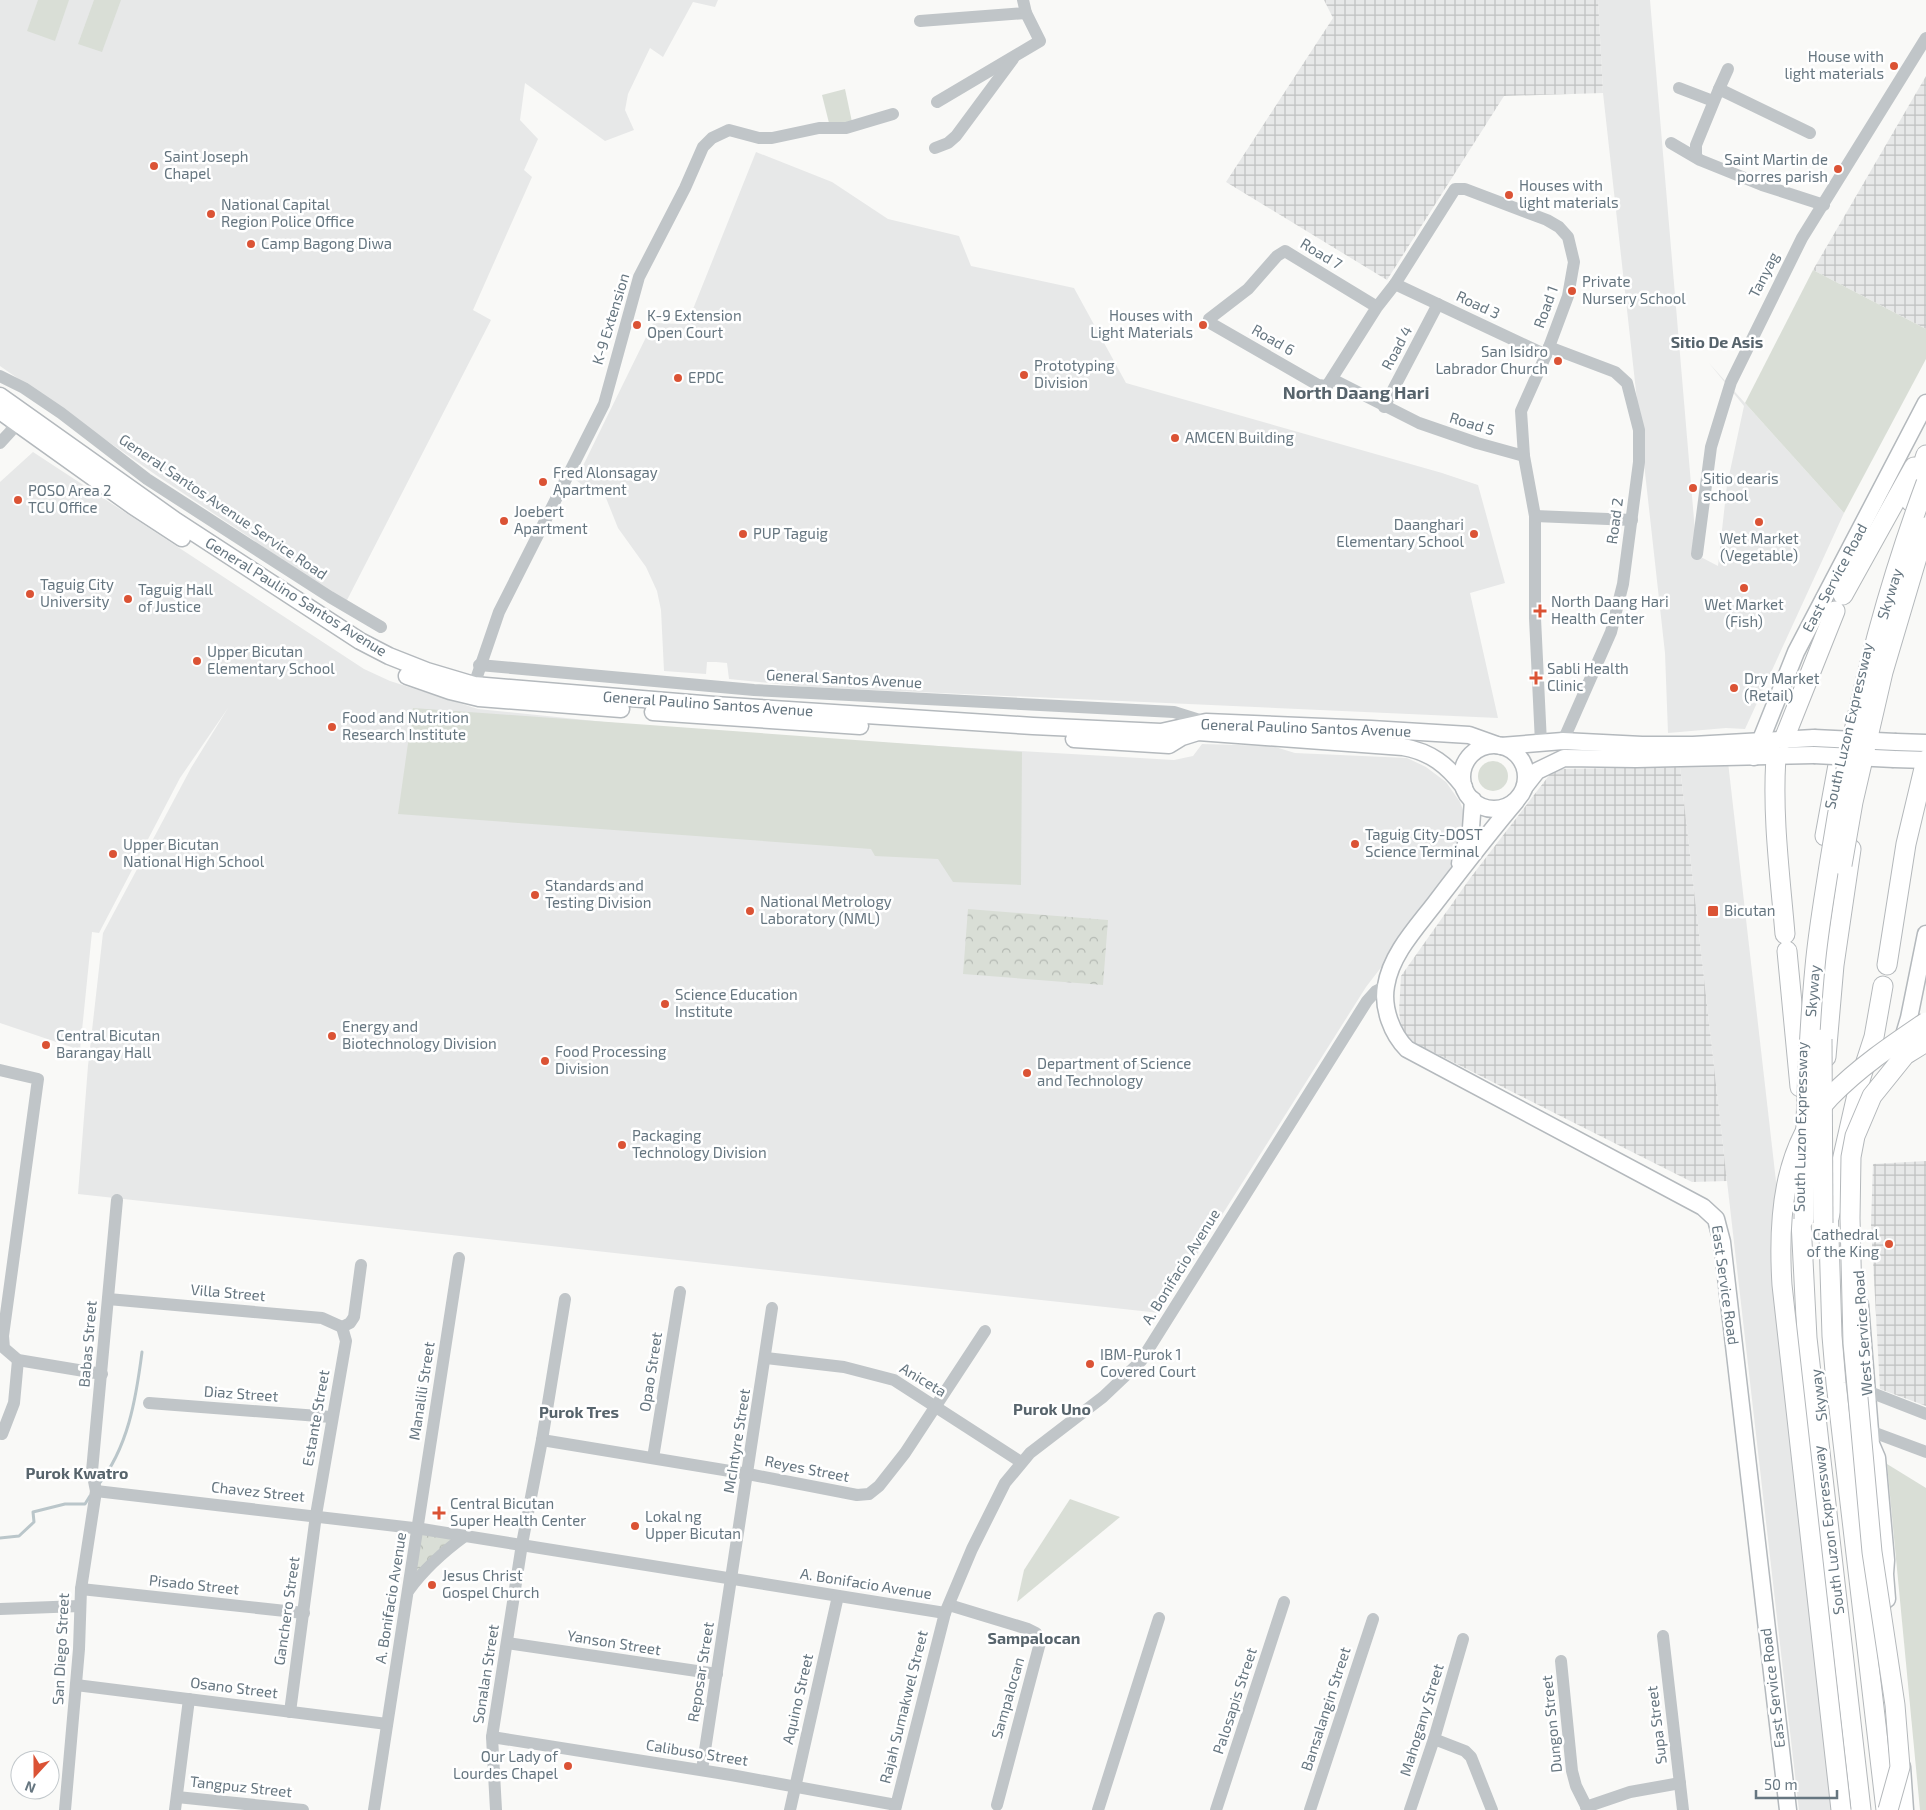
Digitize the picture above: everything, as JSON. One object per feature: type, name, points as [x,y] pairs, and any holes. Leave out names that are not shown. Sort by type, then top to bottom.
[{"type":"highway","points":[[1784,739],[1839,603],[1926,446]]},
{"type":"highway","name":"South Luzon Expressway","points":[[1861,1810],[1807,1338],[1800,1221],[1800,1050],[1808,963],[1830,799],[1861,665],[1926,455]]},
{"type":"highway","name":"Skyway","points":[[1866,1810],[1812,1338],[1804,1219],[1806,1097],[1815,964],[1840,799],[1868,668],[1893,580],[1926,483]]},
{"type":"highway","name":"Skyway","points":[[1881,1810],[1827,1336],[1823,1222],[1821,1052],[1828,964],[1853,802],[1883,672],[1926,527]]},
{"type":"highway","name":"South Luzon Expressway","points":[[1887,1810],[1832,1336],[1826,1053],[1834,965],[1845,883],[1859,802],[1890,672],[1926,553]]},
{"type":"highway","points":[[1776,757],[1775,803],[1800,1087]]},
{"type":"highway","points":[[1887,965],[1906,844],[1926,760]]},
{"type":"highway","points":[[1829,1221],[1860,1078],[1874,1037],[1884,986]]},
{"type":"highway","points":[[1841,1810],[1782,1285],[1780,1242],[1783,1201],[1802,1141],[1828,1099],[1878,1055],[1926,1022]]},
{"type":"highway","points":[[1887,1810],[1900,1768],[1895,1705],[1872,1552],[1853,1343],[1850,1182],[1854,1136],[1872,1096],[1886,1076],[1905,1055],[1926,1041]]},
{"type":"main road","name":"General Paulino Santos Avenue","points":[[0,396],[16,414],[133,506],[368,658],[396,672],[450,691],[479,698],[770,721],[1162,745],[1169,745],[1198,732],[1404,747],[1420,750],[1448,767],[1468,793]]},
{"type":"main road","name":"East Service Road","points":[[1754,757],[1796,652],[1926,403]]},
{"type":"main road","name":"General Paulino Santos Avenue","points":[[0,411],[16,414],[360,641],[427,672],[474,684],[613,697],[878,716],[1162,732],[1206,722],[1469,735],[1499,746],[1563,741],[1642,745],[1814,738],[1926,744]]},
{"type":"main road","points":[[1776,757],[1784,739]]},
{"type":"main road","points":[[1526,785],[1524,764],[1518,755],[1499,746],[1478,749],[1470,756],[1464,766],[1462,776],[1468,793],[1483,807],[1495,809],[1504,807],[1516,800],[1537,770],[1564,758],[1776,757],[1814,755],[1926,760]]},
{"type":"main road","name":"East Service Road","points":[[1454,878],[1469,839],[1468,793]]},
{"type":"main road","name":"East Service Road","points":[[1516,800],[1454,878],[1398,954],[1386,986],[1387,1010],[1393,1028],[1408,1049],[1703,1206],[1716,1219],[1722,1242],[1788,1810]]},
{"type":"main road","name":"West Service Road","points":[[1906,1810],[1885,1574],[1886,1560],[1877,1458],[1870,1438],[1866,1391],[1859,1286],[1858,1160],[1861,1131],[1899,1049],[1909,1018],[1926,934]]},
{"type":"street","points":[[937,102],[1040,41],[1026,14],[1023,0]]},
{"type":"street","points":[[920,21],[1026,14]]},
{"type":"street","name":"Tanyag","points":[[1697,554],[1711,447],[1731,382],[1802,238],[1824,205],[1852,154],[1926,38]]},
{"type":"street","points":[[935,148],[948,143],[956,136],[1003,76],[1015,55]]},
{"type":"street","points":[[1696,156],[1696,146],[1713,101],[1728,69]]},
{"type":"street","points":[[1679,88],[1713,101]]},
{"type":"street","points":[[1719,89],[1810,133]]},
{"type":"street","name":"K-9 Extension","points":[[474,684],[479,665],[499,612],[604,404],[639,277],[684,188],[702,147],[712,138],[729,130],[759,138],[772,138],[820,128],[846,128],[893,114]]},
{"type":"street","points":[[1671,143],[1762,185],[1824,205]]},
{"type":"street","name":"Road 1","points":[[1328,383],[1377,307],[1395,284],[1455,189],[1465,189],[1547,220],[1559,227],[1568,237],[1574,262],[1571,286],[1548,351],[1520,411],[1524,456],[1535,516],[1535,618],[1541,743]]},
{"type":"street","name":"Road 7","points":[[1209,319],[1248,289],[1278,256],[1285,251],[1377,307]]},
{"type":"street","name":"Road 3","points":[[1395,284],[1548,351]]},
{"type":"street","name":"Road 4","points":[[1384,406],[1438,304]]},
{"type":"street","name":"Road 6","points":[[1209,319],[1212,324],[1318,385],[1328,383]]},
{"type":"street","name":"Road 2","points":[[1548,351],[1616,372],[1627,383],[1639,430],[1639,462],[1623,584],[1611,632],[1563,741]]},
{"type":"street","name":"General Santos Avenue Service Road","points":[[0,376],[24,388],[61,413],[147,479],[330,597],[381,627]]},
{"type":"street","name":"Road 5","points":[[1328,383],[1446,434],[1524,456]]},
{"type":"street","points":[[0,443],[10,431],[16,414]]},
{"type":"street","points":[[1535,516],[1632,520]]},
{"type":"street","name":"General Santos Avenue","points":[[479,665],[763,691],[1174,712],[1206,722]]},
{"type":"street","points":[[613,697],[614,677]]},
{"type":"street","name":"A. Bonifacio Avenue","points":[[374,1810],[408,1592],[416,1528],[838,1596],[947,1609],[989,1514],[1005,1483],[1020,1462],[1103,1397],[1141,1361],[1367,1002],[1376,991],[1386,986]]},
{"type":"street","points":[[1899,1049],[1926,1032]]},
{"type":"street","points":[[1899,1049],[1926,1041]]},
{"type":"street","points":[[0,1070],[38,1079],[3,1336],[4,1348],[18,1360],[102,1374]]},
{"type":"street","name":"Babas Street","points":[[95,1488],[92,1471],[117,1200]]},
{"type":"street","name":"Manalili Street","points":[[416,1528],[459,1258]]},
{"type":"street","points":[[342,1326],[350,1323],[354,1317],[361,1265]]},
{"type":"street","name":"Opao Street","points":[[653,1458],[680,1292]]},
{"type":"street","name":"Villa Street","points":[[108,1299],[322,1318],[342,1326]]},
{"type":"street","name":"Sonalan Street","points":[[496,1810],[492,1737],[522,1544],[542,1440],[565,1299]]},
{"type":"street","name":"McIntyre Street","points":[[732,1579],[772,1308]]},
{"type":"street","name":"Estante Street","points":[[316,1515],[346,1340],[342,1326]]},
{"type":"street","name":"Reyes Street","points":[[542,1440],[748,1474],[857,1495],[869,1494],[879,1486],[904,1453],[985,1332]]},
{"type":"street","name":"Aniceta","points":[[766,1358],[844,1367],[882,1375],[905,1386],[1020,1462]]},
{"type":"street","points":[[2,1434],[14,1402],[18,1360]]},
{"type":"street","points":[[1866,1391],[1926,1414]]},
{"type":"street","name":"Diaz Street","points":[[149,1403],[332,1417]]},
{"type":"street","points":[[1870,1438],[1926,1452]]},
{"type":"street","name":"Chavez Street","points":[[95,1488],[416,1528]]},
{"type":"street","name":"San Diego Street","points":[[65,1810],[76,1685],[80,1589],[95,1488]]},
{"type":"street","name":"Ganchero Street","points":[[290,1712],[316,1515]]},
{"type":"street","points":[[408,1592],[430,1564],[465,1536]]},
{"type":"street","name":"Reposar Street","points":[[702,1770],[732,1579]]},
{"type":"street","name":"Pisado Street","points":[[80,1589],[304,1612]]},
{"type":"street","name":"Aquino Street","points":[[790,1810],[838,1596]]},
{"type":"street","name":"Palosapis Street","points":[[1216,1810],[1284,1602]]},
{"type":"street","points":[[0,1609],[80,1606]]},
{"type":"street","name":"Sampalocan","points":[[947,1609],[1028,1630],[1036,1633],[1041,1639],[997,1805]]},
{"type":"street","name":"Rajah Sumakwel Street","points":[[896,1808],[947,1609]]},
{"type":"street","points":[[1098,1810],[1160,1618]]},
{"type":"street","name":"Bansalangin Street","points":[[1310,1810],[1373,1619]]},
{"type":"street","name":"Supa Street","points":[[1663,1636],[1683,1810]]},
{"type":"street","name":"Mahogany Street","points":[[1410,1810],[1434,1739],[1463,1639]]},
{"type":"street","name":"Yanson Street","points":[[508,1643],[717,1674]]},
{"type":"street","name":"Dungon Street","points":[[1561,1661],[1572,1771],[1587,1808]]},
{"type":"street","name":"Osano Street","points":[[76,1685],[387,1724]]},
{"type":"street","points":[[176,1804],[189,1699]]},
{"type":"street","name":"Calibuso Street","points":[[492,1737],[795,1786],[896,1808]]},
{"type":"street","points":[[1434,1739],[1465,1751],[1471,1757],[1492,1810]]},
{"type":"street","points":[[1587,1808],[1630,1792],[1680,1783]]},
{"type":"street","name":"Tangpuz Street","points":[[176,1804],[303,1810]]},
{"type":"shaded area","name":"Camp Bagong Diwa","points":[[0,0],[718,0],[715,7],[693,2],[663,57],[650,48],[628,94],[625,110],[634,130],[605,141],[525,83],[520,120],[538,139],[524,170],[532,177],[473,310],[491,320],[346,602],[156,475],[0,366]]},
{"type":"shaded area","points":[[1324,0],[1598,0],[1603,93],[1504,96],[1387,280],[1226,182],[1333,18]]},
{"type":"shaded area","points":[[1598,0],[1650,0],[1697,555],[1718,566],[1727,485],[1744,406],[1709,363],[1844,513],[1745,729],[1726,728],[1668,733],[1665,653],[1603,93]]},
{"type":"shaded area","points":[[1926,76],[1926,329],[1813,270]]},
{"type":"shaded area","points":[[756,152],[832,182],[888,219],[959,236],[971,266],[1074,288],[1126,383],[1442,473],[1478,485],[1505,583],[1470,593],[1498,718],[808,687],[729,679],[727,663],[716,662],[707,662],[706,674],[664,671],[661,610],[657,591],[646,567],[618,528],[604,493],[596,496],[576,480],[653,323],[687,324]]},
{"type":"shaded area","name":"Department of Science and Technology","points":[[33,452],[364,669],[390,681],[478,709],[702,732],[1174,760],[1193,756],[1202,744],[1272,746],[1295,753],[1407,758],[1426,767],[1446,782],[1460,802],[1466,818],[1456,860],[1406,935],[1366,987],[1160,1313],[78,1194],[88,1066],[103,933],[191,768],[228,708],[180,778],[99,933],[92,932],[80,1050],[0,1023],[0,482]]},
{"type":"shaded area","points":[[1728,762],[1848,1810],[1799,1810],[1680,767]]},
{"type":"shaded area","points":[[1680,767],[1727,1181],[1692,1182],[1415,1043],[1407,1036],[1401,1025],[1399,1011],[1401,976],[1471,877],[1554,769]]},
{"type":"shaded area","points":[[1926,1161],[1926,1406],[1880,1389],[1871,1224],[1873,1164]]},
{"type":"green space","points":[[38,0],[69,0],[55,41],[27,31]]},
{"type":"green space","points":[[94,0],[121,0],[102,52],[78,44]]},
{"type":"green space","points":[[845,89],[852,122],[830,127],[822,95]]},
{"type":"green space","points":[[1813,270],[1926,329],[1926,359],[1844,513],[1745,403]]},
{"type":"green space","points":[[413,708],[1022,752],[1021,885],[953,882],[938,859],[875,856],[871,849],[398,814]]},
{"type":"green space","points":[[1493,761],[1499,762],[1507,770],[1507,782],[1499,790],[1493,791],[1487,790],[1479,782],[1478,776],[1479,770],[1487,762]]},
{"type":"green space","points":[[968,909],[1108,920],[1103,985],[963,974]]},
{"type":"green space","points":[[1887,1464],[1926,1488],[1926,1810],[1920,1810]]},
{"type":"green space","points":[[1070,1499],[1120,1517],[1017,1602],[1024,1570]]},
{"type":"green space","points":[[421,1533],[455,1539],[413,1580]]},
{"type":"waterway","points":[[98,1485],[108,1471],[124,1439],[137,1387],[142,1352]]},
{"type":"waterway","points":[[0,1538],[19,1536],[34,1522],[33,1512],[65,1504],[85,1504],[90,1496]]},
{"type":"place","name":"House with light materials","points":[[1894,66]]},
{"type":"place","name":"Saint Joseph Chapel","points":[[154,166]]},
{"type":"place","name":"Saint Martin de porres parish","points":[[1838,169]]},
{"type":"place","name":"Houses with light materials","points":[[1509,195]]},
{"type":"place","name":"National Capital Region Police Office","points":[[211,214]]},
{"type":"place","name":"Camp Bagong Diwa","points":[[251,244]]},
{"type":"place","name":"Private Nursery School","points":[[1572,291]]},
{"type":"place","name":"K-9 Extension Open Court","points":[[637,325]]},
{"type":"place","name":"Houses with Light Materials","points":[[1203,325]]},
{"type":"place","name":"San Isidro Labrador Church","points":[[1558,361]]},
{"type":"place","name":"Prototyping Division","points":[[1024,375]]},
{"type":"place","name":"EPDC","points":[[678,378]]},
{"type":"place","name":"AMCEN Building","points":[[1175,438]]},
{"type":"place","name":"Fred Alonsagay Apartment","points":[[543,482]]},
{"type":"place","name":"Sitio dearis school","points":[[1693,488]]},
{"type":"place","name":"POSO Area 2 TCU Office","points":[[18,500]]},
{"type":"place","name":"Joebert Apartment","points":[[504,521]]},
{"type":"place","name":"Wet Market (Vegetable)","points":[[1759,522]]},
{"type":"place","name":"PUP Taguig","points":[[743,534]]},
{"type":"place","name":"Daanghari Elementary School","points":[[1474,534]]},
{"type":"place","name":"Wet Market (Fish)","points":[[1744,588]]},
{"type":"place","name":"Taguig City University","points":[[30,594]]},
{"type":"place","name":"Taguig Hall of Justice","points":[[128,599]]},
{"type":"place","name":"North Daang Hari Health Center","points":[[1540,611]]},
{"type":"place","name":"Upper Bicutan Elementary School","points":[[197,661]]},
{"type":"place","name":"Sabli Health Clinic","points":[[1536,678]]},
{"type":"place","name":"Dry Market (Retail)","points":[[1734,688]]},
{"type":"place","name":"Food and Nutrition Research Institute","points":[[332,727]]},
{"type":"place","name":"Taguig City-DOST Science Terminal","points":[[1355,844]]},
{"type":"place","name":"Upper Bicutan National High School","points":[[113,854]]},
{"type":"place","name":"Standards and Testing Division","points":[[535,895]]},
{"type":"place","name":"National Metrology Laboratory (NML)","points":[[750,911]]},
{"type":"place","name":"Bicutan","points":[[1713,911]]},
{"type":"place","name":"Science Education Institute","points":[[665,1004]]},
{"type":"place","name":"Energy and Biotechnology Division","points":[[332,1036]]},
{"type":"place","name":"Central Bicutan Barangay Hall","points":[[46,1045]]},
{"type":"place","name":"Food Processing Division","points":[[545,1061]]},
{"type":"place","name":"Department of Science and Technology","points":[[1027,1073]]},
{"type":"place","name":"Packaging Technology Division","points":[[622,1145]]},
{"type":"place","name":"Cathedral of the King","points":[[1889,1244]]},
{"type":"place","name":"IBM-Purok 1 Covered Court","points":[[1090,1364]]},
{"type":"place","name":"Central Bicutan Super Health Center","points":[[439,1513]]},
{"type":"place","name":"Lokal ng Upper Bicutan","points":[[635,1526]]},
{"type":"place","name":"Jesus Christ Gospel Church","points":[[432,1585]]},
{"type":"place","name":"Our Lady of Lourdes Chapel","points":[[568,1766]]},
{"type":"district","name":"Sitio De Asis","points":[[1717,342]]},
{"type":"district","name":"North Daang Hari","points":[[1356,393]]},
{"type":"district","name":"Purok Uno","points":[[1052,1409]]},
{"type":"district","name":"Purok Tres","points":[[579,1412]]},
{"type":"district","name":"Purok Kwatro","points":[[77,1473]]},
{"type":"district","name":"Sampalocan","points":[[1034,1638]]}]
